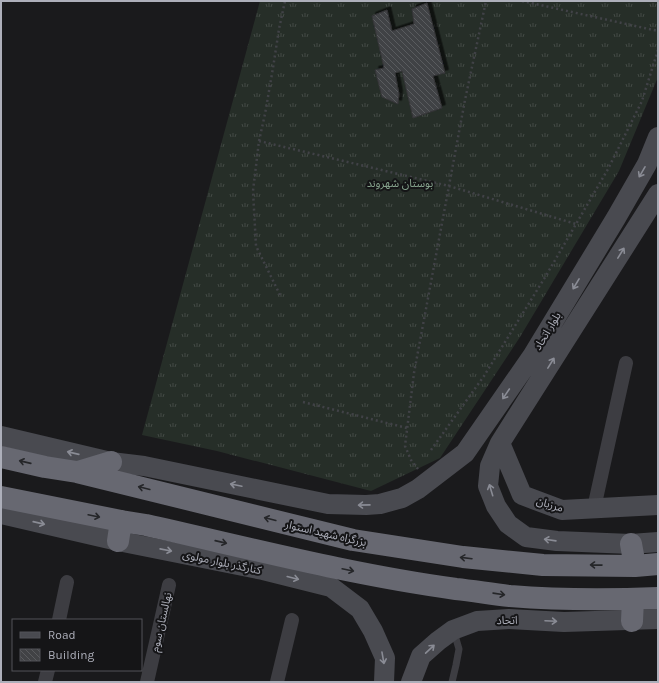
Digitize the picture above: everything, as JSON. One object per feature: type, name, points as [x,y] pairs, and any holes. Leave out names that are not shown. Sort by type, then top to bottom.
[{"type":"highway","name":"بزرگراه شهید استوار","points":[[1,457],[45,467],[77,472],[353,540],[463,557],[543,565],[635,566],[658,564]]},
{"type":"highway","points":[[77,472],[111,462]]},
{"type":"highway","points":[[1,497],[119,531],[146,525],[370,575],[418,584],[509,596],[572,599],[658,598]]},
{"type":"highway","points":[[631,544],[635,566]]},
{"type":"highway","points":[[632,621],[633,599]]},
{"type":"main road","name":"بلوار اتحاد","points":[[1,436],[111,462],[144,466],[328,504],[380,504],[402,498],[429,482],[466,453],[533,355],[643,171],[658,137]]},
{"type":"main road","name":"بلوار اتحاد","points":[[631,544],[558,541],[526,537],[508,524],[496,506],[488,486],[490,466],[500,443],[658,194]]},
{"type":"main road","name":"مرزبان","points":[[500,443],[522,495],[562,510],[658,505]]},
{"type":"main road","name":"کنارگذر بلوار مولوی","points":[[1,514],[119,531],[331,587],[360,609],[373,631],[385,658],[384,682]]},
{"type":"main road","points":[[631,544],[658,542]]},
{"type":"main road","name":"اتحاد","points":[[411,682],[421,656],[453,630],[477,621],[509,619],[564,622],[658,619]]},
{"type":"street","points":[[594,508],[626,363]]},
{"type":"street","points":[[59,619],[67,582]]},
{"type":"street","name":"نهالستان سوم","points":[[147,682],[169,585]]},
{"type":"street","points":[[277,682],[292,620]]},
{"type":"street","points":[[45,682],[48,671]]},
{"type":"lane","points":[[453,630],[459,649],[453,682]]},
{"type":"path","points":[[280,295],[256,246],[253,191],[259,141],[285,1]]},
{"type":"path","points":[[429,482],[420,473],[411,460],[405,446],[407,428],[414,373],[465,100],[486,1]]},
{"type":"path","points":[[522,1],[658,31]]},
{"type":"path","points":[[431,450],[484,376],[547,274],[608,170],[642,101],[658,50]]},
{"type":"path","points":[[259,141],[449,186],[576,224]]},
{"type":"path","points":[[303,402],[407,428]]},
{"type":"green space","name":"بوستان شهروند","points":[[260,1],[658,1],[658,77],[619,171],[520,337],[440,458],[371,491],[217,451],[142,435]]},
{"type":"building","points":[[427,3],[445,73],[433,76],[442,108],[413,118],[402,71],[395,73],[399,94],[398,104],[382,97],[375,70],[384,68],[372,16],[387,10],[392,31],[414,24],[412,9]]}]
